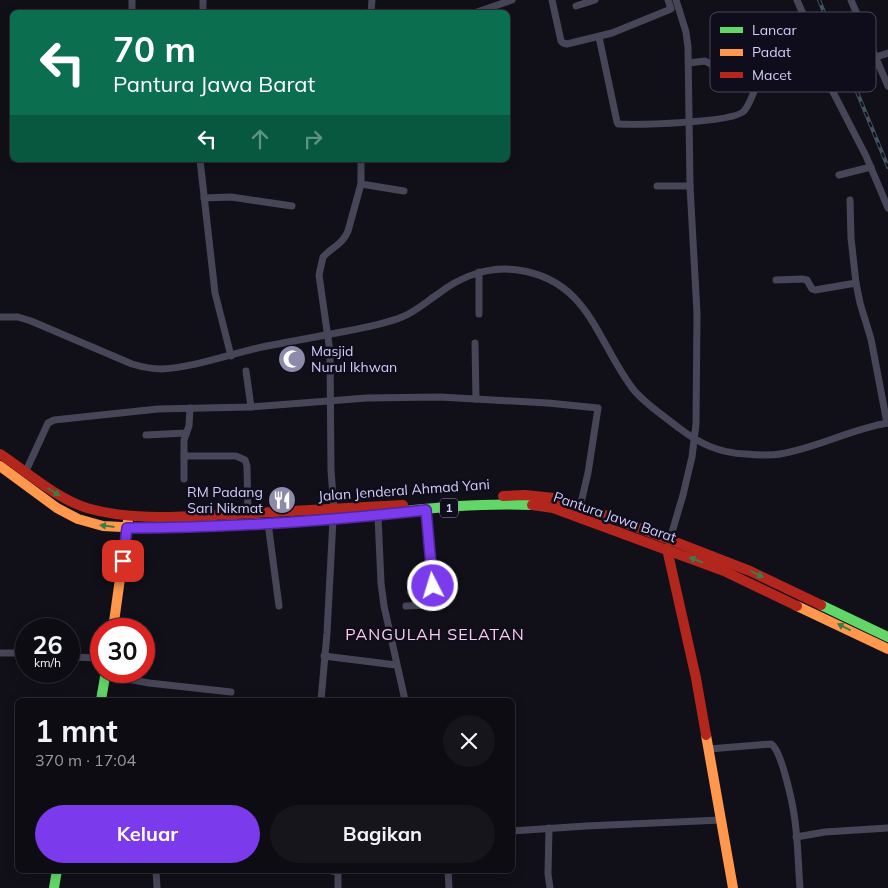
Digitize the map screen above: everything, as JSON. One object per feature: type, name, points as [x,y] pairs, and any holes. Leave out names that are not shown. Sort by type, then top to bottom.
[{"type":"main road","name":"Jalan Jenderal Ahmad Yani","points":[[0,454],[25,473],[79,506],[112,514],[334,514],[525,495],[554,498],[668,544],[750,571],[888,637]]},
{"type":"main road","name":"Pantura Jawa Barat","points":[[0,466],[38,495],[72,516],[93,524],[127,528],[201,527],[268,523],[334,514],[378,516],[499,504],[553,508],[668,544],[888,649]]},
{"type":"main road","points":[[115,618],[128,515]]},
{"type":"main road","points":[[668,544],[696,678],[732,888]]},
{"type":"main road","points":[[101,698],[104,683]]},
{"type":"main road","points":[[54,888],[56,873]]},
{"type":"street","points":[[483,10],[512,0]]},
{"type":"street","points":[[552,0],[563,43],[612,33],[675,5]]},
{"type":"street","points":[[576,6],[596,0]]},
{"type":"street","points":[[668,0],[675,5],[686,32],[689,63],[690,186],[697,312],[695,439],[683,495],[668,544]]},
{"type":"street","points":[[797,0],[802,12]]},
{"type":"street","points":[[852,0],[857,12]]},
{"type":"street","points":[[599,37],[618,124],[688,122],[739,114],[744,112],[753,92]]},
{"type":"street","points":[[888,53],[876,58],[888,86]]},
{"type":"street","points":[[689,63],[704,61],[710,64]]},
{"type":"street","points":[[834,92],[871,167],[888,208]]},
{"type":"street","points":[[200,162],[215,293],[231,356]]},
{"type":"street","points":[[321,698],[334,514],[331,470],[331,376],[320,286],[320,262],[326,254],[346,238],[361,184],[362,162]]},
{"type":"street","points":[[839,175],[871,167]]},
{"type":"street","points":[[361,184],[404,191]]},
{"type":"street","points":[[657,186],[690,186]]},
{"type":"street","points":[[204,198],[231,198],[292,206]]},
{"type":"street","points":[[0,317],[18,317],[31,321],[117,358],[146,368],[166,368],[231,356],[264,347],[391,321],[416,310],[449,286],[466,277],[479,272],[498,269],[519,270],[536,274],[561,286],[573,296],[592,318],[620,369],[634,389],[648,405],[695,439],[714,450],[745,454],[780,454],[887,423],[871,340],[856,283],[851,238],[850,200]]},
{"type":"street","points":[[479,272],[479,314]]},
{"type":"street","points":[[776,280],[807,280],[812,289],[815,290],[856,283]]},
{"type":"street","points":[[474,343],[476,399]]},
{"type":"street","points":[[246,371],[251,407]]},
{"type":"street","points":[[25,473],[50,421],[121,413],[190,408],[251,407],[367,398],[440,397],[567,404],[598,408],[588,473],[580,507]]},
{"type":"street","points":[[184,479],[184,456],[190,408]]},
{"type":"street","points":[[146,435],[186,433]]},
{"type":"street","points":[[184,456],[236,456],[245,460],[247,466],[248,513]]},
{"type":"street","points":[[406,606],[431,605],[434,602],[426,510]]},
{"type":"street","points":[[378,516],[381,583],[396,665],[405,698]]},
{"type":"street","points":[[268,523],[279,606]]},
{"type":"street","points":[[0,653],[15,653]]},
{"type":"street","points":[[324,656],[396,665]]},
{"type":"street","points":[[149,683],[231,692]]},
{"type":"street","points":[[709,749],[771,744],[774,746],[790,796],[796,837],[800,888]]},
{"type":"street","points":[[515,831],[721,820]]},
{"type":"street","points":[[549,828],[548,874],[550,888]]},
{"type":"street","points":[[796,837],[825,832],[888,828]]},
{"type":"street","points":[[156,873],[157,888]]},
{"type":"street","points":[[338,873],[338,888]]},
{"type":"street","points":[[448,873],[449,888]]},
{"type":"railway","points":[[819,0],[824,12]]},
{"type":"railway","points":[[857,92],[888,167]]},
{"type":"traffic: fast","points":[[296,522],[443,507],[502,504],[532,505]]},
{"type":"traffic: fast","points":[[821,605],[888,637]]},
{"type":"traffic: fast","points":[[101,698],[104,683]]},
{"type":"traffic: fast","points":[[54,888],[56,873]]},
{"type":"traffic: slow","points":[[0,466],[57,508],[78,519],[103,526],[141,528],[296,522]]},
{"type":"traffic: slow","points":[[115,618],[128,521]]},
{"type":"traffic: slow","points":[[797,606],[888,649]]},
{"type":"traffic: slow","points":[[706,735],[733,888]]},
{"type":"traffic: jam","points":[[0,454],[75,504],[124,515],[180,517],[403,505]]},
{"type":"traffic: jam","points":[[503,496],[525,495],[554,498],[608,516],[750,571],[821,605]]},
{"type":"traffic: jam","points":[[532,505],[553,508],[724,571],[797,606]]},
{"type":"traffic: jam","points":[[667,549],[696,678],[706,735]]},
{"type":"place","name":"Masjid Nurul Ikhwan","points":[[292,359]]},
{"type":"place","name":"RM Padang Sari Nikmat","points":[[282,500]]},
{"type":"district","name":"PANGULAH SELATAN","points":[[435,634]]},
{"type":"route","points":[[123,561],[127,528],[201,527],[309,521],[426,510],[433,586]]}]
